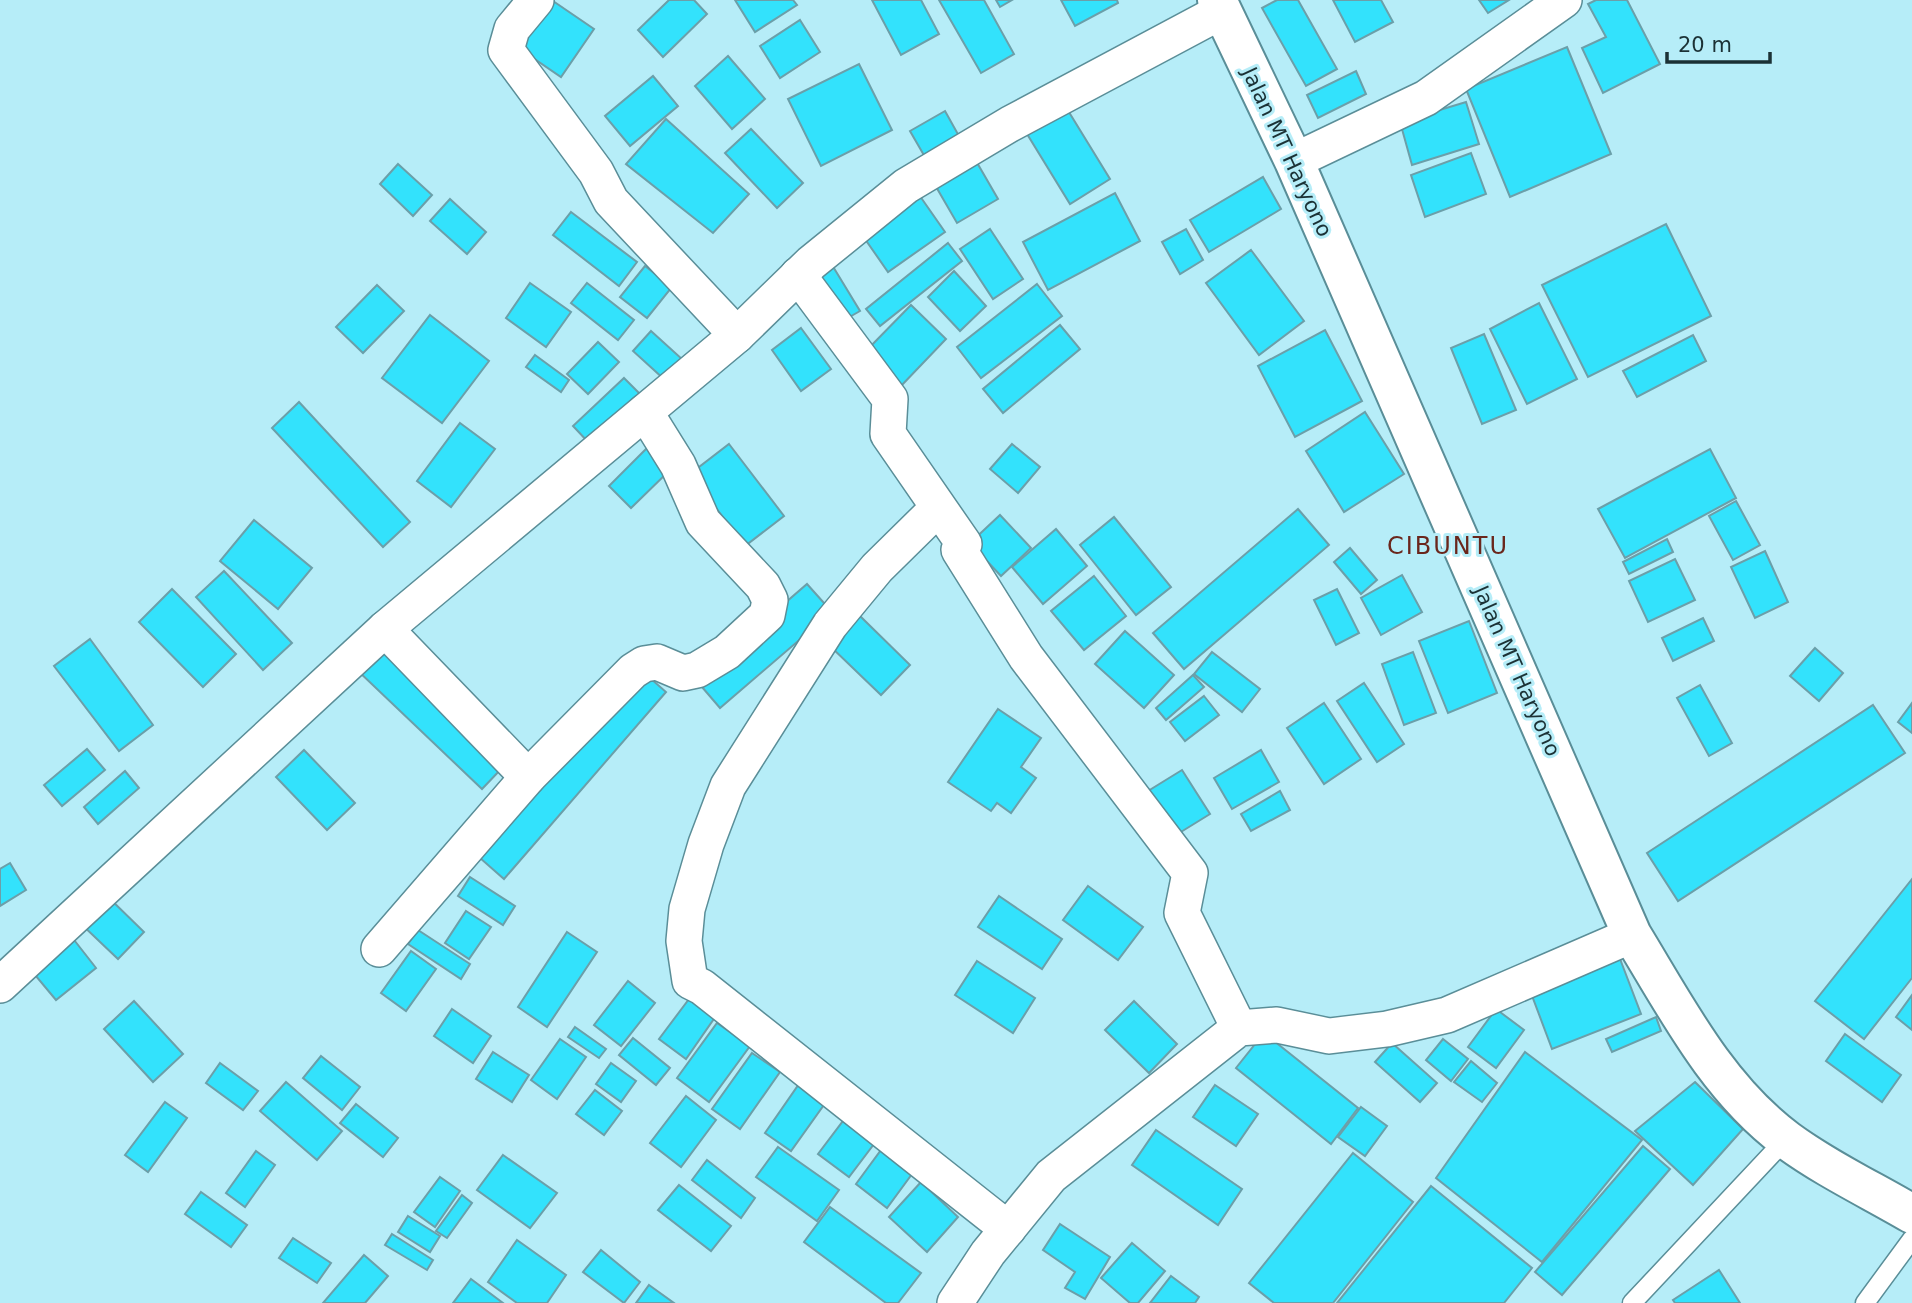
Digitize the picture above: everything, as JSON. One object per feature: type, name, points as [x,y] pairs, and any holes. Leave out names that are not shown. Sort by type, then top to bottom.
[{"type":"main road","name":"Jalan MT Haryono","points":[[1219,6],[1294,161],[1632,935],[1704,1054],[1743,1098],[1786,1139],[1912,1214]]},
{"type":"street","points":[[536,0],[512,29],[506,50],[596,172],[611,201],[737,335]]},
{"type":"street","points":[[1294,161],[1426,98],[1564,0]]},
{"type":"street","points":[[0,985],[385,629],[737,335],[798,275],[906,186],[1219,6]]},
{"type":"street","points":[[798,275],[890,399],[888,434],[964,544],[959,550],[1026,657],[1190,873],[1182,914],[1240,1028]]},
{"type":"street","points":[[379,949],[528,777],[643,664],[657,662],[683,673],[697,670],[727,652],[767,615],[770,600],[763,586],[703,522],[678,465],[645,412]]},
{"type":"street","points":[[938,508],[877,568],[830,625],[728,786],[706,844],[687,909],[684,941],[690,981],[702,987],[1008,1229]]},
{"type":"street","points":[[385,629],[528,777]]},
{"type":"street","points":[[955,1303],[1008,1229],[1051,1176],[1240,1028],[1277,1025],[1329,1036],[1417,1023],[1447,1015],[1632,935]]},
{"type":"lane","points":[[1632,1303],[1786,1139]]},
{"type":"lane","points":[[1865,1303],[1912,1239]]},
{"type":"building","points":[[669,0],[694,0],[707,14],[663,57],[638,30]]},
{"type":"building","points":[[735,0],[793,0],[797,5],[755,32]]},
{"type":"building","points":[[872,0],[921,0],[939,34],[901,55]]},
{"type":"building","points":[[939,0],[984,0],[1014,54],[981,73]]},
{"type":"building","points":[[996,0],[1012,0],[1000,7]]},
{"type":"building","points":[[1061,0],[1117,0],[1118,3],[1075,26]]},
{"type":"building","points":[[1277,0],[1298,0],[1337,69],[1306,86],[1262,8]]},
{"type":"building","points":[[1333,0],[1381,0],[1393,22],[1355,42]]},
{"type":"building","points":[[1479,0],[1509,0],[1488,13]]},
{"type":"building","points":[[1596,0],[1627,0],[1660,64],[1603,93],[1582,48],[1606,37],[1588,4]]},
{"type":"building","points":[[553,1],[594,29],[561,77],[520,49]]},
{"type":"building","points":[[800,20],[820,52],[780,78],[760,46]]},
{"type":"building","points":[[1567,47],[1611,154],[1510,197],[1466,89]]},
{"type":"building","points":[[728,56],[765,99],[732,129],[695,86]]},
{"type":"building","points":[[859,64],[892,130],[821,166],[788,99]]},
{"type":"building","points":[[1356,71],[1366,94],[1318,118],[1307,95]]},
{"type":"building","points":[[653,76],[678,106],[630,146],[605,116]]},
{"type":"building","points":[[1466,102],[1479,144],[1412,165],[1400,122]]},
{"type":"building","points":[[1064,104],[1110,179],[1070,204],[1024,129]]},
{"type":"building","points":[[945,111],[964,145],[929,164],[910,131]]},
{"type":"building","points":[[666,119],[749,194],[713,233],[626,164]]},
{"type":"building","points":[[751,129],[803,183],[777,208],[725,153]]},
{"type":"building","points":[[1471,153],[1486,194],[1425,217],[1411,175]]},
{"type":"building","points":[[972,154],[998,199],[957,223],[931,178]]},
{"type":"building","points":[[398,164],[432,195],[413,216],[380,184]]},
{"type":"building","points":[[1263,177],[1281,209],[1209,252],[1190,220]]},
{"type":"building","points":[[915,189],[945,232],[888,272],[858,229]]},
{"type":"building","points":[[1115,193],[1140,241],[1048,290],[1023,242]]},
{"type":"building","points":[[450,199],[486,232],[467,254],[430,221]]},
{"type":"building","points":[[571,212],[637,262],[619,286],[553,235]]},
{"type":"building","points":[[1666,224],[1711,316],[1588,377],[1542,285]]},
{"type":"building","points":[[990,229],[1023,279],[993,299],[960,249]]},
{"type":"building","points":[[1186,229],[1203,260],[1180,274],[1162,242]]},
{"type":"building","points":[[948,243],[962,261],[880,326],[866,309]]},
{"type":"building","points":[[1251,250],[1304,321],[1259,355],[1206,283]]},
{"type":"building","points":[[829,260],[860,311],[839,323],[808,273]]},
{"type":"building","points":[[645,266],[672,287],[647,318],[620,297]]},
{"type":"building","points":[[954,271],[986,306],[960,331],[928,297]]},
{"type":"building","points":[[530,283],[571,312],[546,347],[506,318]]},
{"type":"building","points":[[587,283],[634,320],[618,340],[571,303]]},
{"type":"building","points":[[1037,284],[1062,316],[981,378],[957,347]]},
{"type":"building","points":[[377,285],[404,311],[363,353],[336,327]]},
{"type":"building","points":[[1539,303],[1577,379],[1527,404],[1490,329]]},
{"type":"building","points":[[911,305],[946,339],[900,387],[864,353]]},
{"type":"building","points":[[430,315],[489,361],[442,423],[382,378]]},
{"type":"building","points":[[1060,325],[1080,349],[1003,413],[983,389]]},
{"type":"building","points":[[801,328],[831,369],[801,391],[772,350]]},
{"type":"building","points":[[1325,330],[1362,401],[1295,437],[1258,366]]},
{"type":"building","points":[[651,331],[683,360],[665,380],[633,351]]},
{"type":"building","points":[[1484,334],[1516,410],[1482,424],[1451,348]]},
{"type":"building","points":[[1693,335],[1706,361],[1637,397],[1623,371]]},
{"type":"building","points":[[598,342],[619,362],[588,394],[567,374]]},
{"type":"building","points":[[535,355],[569,380],[561,392],[526,367]]},
{"type":"building","points":[[624,378],[641,395],[590,444],[573,426]]},
{"type":"building","points":[[299,402],[410,522],[383,547],[272,428]]},
{"type":"building","points":[[1365,412],[1404,474],[1344,512],[1306,451]]},
{"type":"building","points":[[460,423],[495,449],[451,507],[417,481]]},
{"type":"building","points":[[729,444],[784,516],[745,546],[690,474]]},
{"type":"building","points":[[1012,444],[1040,467],[1018,493],[990,469]]},
{"type":"building","points":[[647,448],[669,471],[631,508],[609,486]]},
{"type":"building","points":[[1710,449],[1736,498],[1625,558],[1598,509]]},
{"type":"building","points":[[1736,501],[1760,545],[1733,560],[1709,516]]},
{"type":"building","points":[[1298,509],[1329,545],[1184,669],[1153,633]]},
{"type":"building","points":[[1000,515],[1031,548],[1001,576],[970,543]]},
{"type":"building","points":[[1114,517],[1171,587],[1136,615],[1080,545]]},
{"type":"building","points":[[254,520],[312,568],[278,609],[220,561]]},
{"type":"building","points":[[1056,529],[1087,566],[1043,604],[1012,567]]},
{"type":"building","points":[[1667,539],[1673,552],[1629,574],[1623,562]]},
{"type":"building","points":[[1350,548],[1377,580],[1361,594],[1334,562]]},
{"type":"building","points":[[1765,551],[1788,602],[1755,618],[1731,567]]},
{"type":"building","points":[[1675,559],[1695,600],[1648,622],[1629,581]]},
{"type":"building","points":[[224,571],[292,643],[263,670],[196,597]]},
{"type":"building","points":[[1402,575],[1422,612],[1381,635],[1361,598]]},
{"type":"building","points":[[1094,576],[1126,616],[1084,650],[1051,611]]},
{"type":"building","points":[[807,584],[832,612],[720,708],[696,680]]},
{"type":"building","points":[[172,589],[236,654],[203,687],[139,622]]},
{"type":"building","points":[[1337,589],[1359,633],[1336,645],[1314,600]]},
{"type":"building","points":[[859,615],[910,665],[881,695],[830,646]]},
{"type":"building","points":[[1703,618],[1714,641],[1673,661],[1662,638]]},
{"type":"building","points":[[1469,621],[1497,693],[1448,713],[1419,641]]},
{"type":"building","points":[[1125,631],[1174,675],[1144,708],[1095,664]]},
{"type":"building","points":[[90,639],[153,725],[119,751],[54,666]]},
{"type":"building","points":[[378,647],[503,767],[482,789],[356,669]]},
{"type":"building","points":[[1815,648],[1843,673],[1819,701],[1790,676]]},
{"type":"building","points":[[1212,652],[1260,689],[1242,712],[1194,674]]},
{"type":"building","points":[[1413,652],[1436,713],[1404,725],[1382,664]]},
{"type":"building","points":[[642,671],[666,692],[504,879],[480,858]]},
{"type":"building","points":[[1193,675],[1204,687],[1166,720],[1156,708]]},
{"type":"building","points":[[1364,683],[1404,744],[1377,762],[1337,701]]},
{"type":"building","points":[[1700,685],[1732,743],[1709,756],[1677,698]]},
{"type":"building","points":[[1204,696],[1219,715],[1185,741],[1170,722]]},
{"type":"building","points":[[1324,703],[1361,759],[1324,784],[1287,728]]},
{"type":"building","points":[[1912,703],[1912,733],[1898,722]]},
{"type":"building","points":[[1873,705],[1905,753],[1678,901],[1647,853]]},
{"type":"building","points":[[998,709],[1041,738],[1021,767],[1036,778],[1011,813],[997,803],[991,811],[948,782]]},
{"type":"building","points":[[87,749],[105,770],[62,806],[44,785]]},
{"type":"building","points":[[304,750],[355,803],[327,830],[276,777]]},
{"type":"building","points":[[1261,750],[1279,782],[1232,809],[1214,778]]},
{"type":"building","points":[[1182,770],[1210,814],[1176,835],[1148,791]]},
{"type":"building","points":[[125,771],[139,788],[98,824],[84,807]]},
{"type":"building","points":[[1280,791],[1290,810],[1251,831],[1241,814]]},
{"type":"building","points":[[10,863],[26,890],[0,906],[0,869]]},
{"type":"building","points":[[470,877],[515,906],[503,925],[458,896]]},
{"type":"building","points":[[1912,879],[1912,978],[1864,1039],[1815,1001]]},
{"type":"building","points":[[1088,886],[1143,927],[1118,960],[1063,920]]},
{"type":"building","points":[[104,893],[144,932],[118,959],[78,921]]},
{"type":"building","points":[[999,896],[1062,939],[1042,969],[978,927]]},
{"type":"building","points":[[466,911],[491,927],[469,959],[445,943]]},
{"type":"building","points":[[418,930],[470,964],[461,979],[408,944]]},
{"type":"building","points":[[567,932],[597,952],[547,1027],[518,1007]]},
{"type":"building","points":[[71,936],[96,968],[56,1000],[30,969]]},
{"type":"building","points":[[411,951],[436,969],[406,1011],[381,993]]},
{"type":"building","points":[[1617,951],[1641,1014],[1552,1049],[1528,985]]},
{"type":"building","points":[[977,961],[1035,998],[1013,1033],[955,995]]},
{"type":"building","points":[[628,981],[655,1003],[621,1046],[594,1025]]},
{"type":"building","points":[[692,995],[718,1013],[686,1059],[659,1039]]},
{"type":"building","points":[[1912,995],[1912,1030],[1896,1017]]},
{"type":"building","points":[[134,1001],[183,1054],[153,1082],[104,1029]]},
{"type":"building","points":[[1134,1001],[1177,1044],[1149,1073],[1105,1030]]},
{"type":"building","points":[[452,1009],[491,1036],[473,1063],[434,1036]]},
{"type":"building","points":[[1496,1009],[1524,1030],[1496,1068],[1468,1047]]},
{"type":"building","points":[[1656,1017],[1661,1031],[1612,1052],[1606,1039]]},
{"type":"building","points":[[717,1023],[750,1046],[709,1102],[677,1078]]},
{"type":"building","points":[[575,1027],[606,1049],[599,1058],[568,1037]]},
{"type":"building","points":[[1264,1033],[1358,1108],[1331,1144],[1236,1068]]},
{"type":"building","points":[[1845,1034],[1901,1075],[1882,1102],[1826,1061]]},
{"type":"building","points":[[633,1038],[670,1068],[656,1085],[619,1055]]},
{"type":"building","points":[[560,1039],[586,1057],[557,1099],[531,1080]]},
{"type":"building","points":[[1443,1039],[1468,1059],[1451,1081],[1426,1060]]},
{"type":"building","points":[[1392,1043],[1437,1083],[1420,1102],[1375,1062]]},
{"type":"building","points":[[493,1052],[529,1075],[512,1102],[476,1079]]},
{"type":"building","points":[[1525,1052],[1642,1140],[1542,1262],[1436,1178]]},
{"type":"building","points":[[752,1053],[780,1072],[740,1129],[712,1109]]},
{"type":"building","points":[[321,1056],[360,1087],[342,1110],[303,1078]]},
{"type":"building","points":[[1471,1061],[1497,1083],[1482,1102],[1454,1082]]},
{"type":"building","points":[[220,1063],[258,1091],[243,1110],[206,1083]]},
{"type":"building","points":[[611,1063],[636,1081],[621,1102],[596,1084]]},
{"type":"building","points":[[286,1082],[342,1131],[317,1160],[260,1111]]},
{"type":"building","points":[[1695,1082],[1743,1129],[1693,1185],[1635,1131]]},
{"type":"building","points":[[799,1084],[826,1102],[791,1151],[765,1133]]},
{"type":"building","points":[[1215,1085],[1258,1114],[1236,1146],[1193,1117]]},
{"type":"building","points":[[595,1090],[622,1111],[604,1135],[576,1114]]},
{"type":"building","points":[[686,1096],[716,1120],[681,1167],[650,1143]]},
{"type":"building","points":[[165,1102],[187,1118],[148,1172],[125,1155]]},
{"type":"building","points":[[356,1104],[398,1138],[383,1157],[340,1123]]},
{"type":"building","points":[[1361,1107],[1387,1126],[1365,1156],[1338,1137]]},
{"type":"building","points":[[843,1121],[874,1144],[849,1177],[818,1154]]},
{"type":"building","points":[[1156,1130],[1242,1189],[1218,1225],[1132,1165]]},
{"type":"building","points":[[1643,1146],[1670,1169],[1562,1295],[1535,1272]]},
{"type":"building","points":[[778,1147],[839,1190],[817,1221],[756,1177]]},
{"type":"building","points":[[881,1150],[912,1174],[887,1208],[856,1184]]},
{"type":"building","points":[[256,1151],[275,1165],[245,1207],[226,1193]]},
{"type":"building","points":[[1353,1153],[1413,1202],[1333,1303],[1274,1303],[1249,1283]]},
{"type":"building","points":[[503,1155],[557,1193],[530,1228],[477,1190]]},
{"type":"building","points":[[707,1160],[755,1198],[741,1218],[692,1180]]},
{"type":"building","points":[[440,1177],[460,1191],[435,1227],[414,1212]]},
{"type":"building","points":[[921,1182],[958,1217],[927,1252],[889,1217]]},
{"type":"building","points":[[679,1185],[731,1226],[711,1251],[658,1210]]},
{"type":"building","points":[[1431,1186],[1532,1268],[1504,1303],[1337,1303]]},
{"type":"building","points":[[201,1192],[247,1225],[231,1247],[185,1214]]},
{"type":"building","points":[[462,1195],[472,1203],[447,1238],[436,1231]]},
{"type":"building","points":[[830,1207],[921,1273],[898,1303],[886,1303],[804,1242]]},
{"type":"building","points":[[408,1216],[440,1236],[430,1252],[398,1232]]},
{"type":"building","points":[[1060,1224],[1110,1257],[1085,1299],[1065,1288],[1075,1272],[1043,1250]]},
{"type":"building","points":[[392,1234],[433,1260],[427,1270],[385,1245]]},
{"type":"building","points":[[293,1238],[331,1263],[317,1283],[279,1258]]},
{"type":"building","points":[[517,1240],[566,1275],[547,1303],[517,1303],[488,1282]]},
{"type":"building","points":[[1132,1243],[1165,1271],[1138,1303],[1130,1303],[1101,1278]]},
{"type":"building","points":[[601,1250],[640,1282],[624,1303],[583,1272]]},
{"type":"building","points":[[364,1255],[388,1276],[365,1303],[323,1303]]},
{"type":"building","points":[[1719,1270],[1740,1303],[1675,1303],[1673,1300]]},
{"type":"building","points":[[1171,1276],[1199,1297],[1195,1303],[1150,1303]]},
{"type":"building","points":[[471,1279],[503,1303],[453,1303]]},
{"type":"building","points":[[649,1285],[674,1303],[636,1303]]},
{"type":"district","name":"CIBUNTU","points":[[1448,546]]}]
